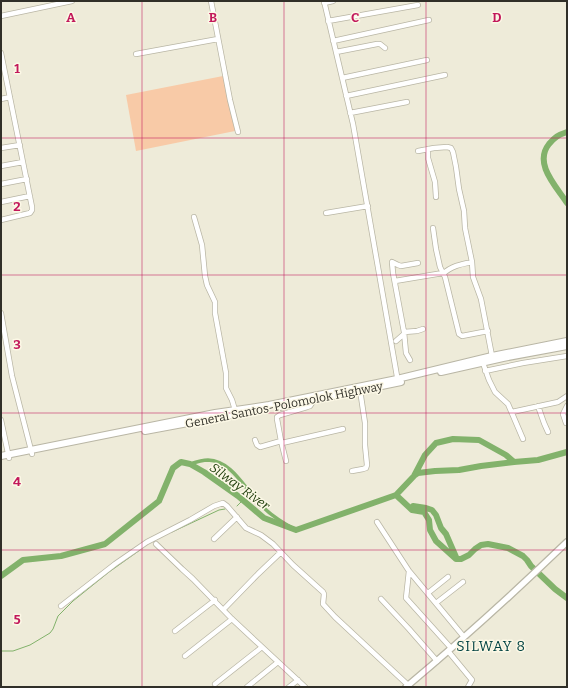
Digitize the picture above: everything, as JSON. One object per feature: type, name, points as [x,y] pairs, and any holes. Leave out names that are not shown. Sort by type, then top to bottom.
[{"type":"highway","points":[[1,456],[31,452],[235,410],[398,381],[492,356],[567,341]]},
{"type":"highway","name":"General Santos-Polomolok Highway","points":[[31,452],[314,400],[567,346]]},
{"type":"highway","points":[[1,460],[8,456]]},
{"type":"main road","points":[[407,686],[464,637],[567,542]]},
{"type":"street","points":[[1,16],[72,1]]},
{"type":"street","points":[[211,1],[230,100],[238,132]]},
{"type":"street","points":[[333,1],[324,2],[355,137],[398,381]]},
{"type":"street","points":[[328,21],[418,5]]},
{"type":"street","points":[[333,41],[429,20]]},
{"type":"street","points":[[136,54],[218,39]]},
{"type":"street","points":[[336,52],[377,44],[380,44],[385,48]]},
{"type":"street","points":[[1,54],[4,80],[10,98],[32,207],[30,214],[1,220]]},
{"type":"street","points":[[342,78],[427,60]]},
{"type":"street","points":[[346,96],[445,76]]},
{"type":"street","points":[[1,99],[10,98]]},
{"type":"street","points":[[350,113],[407,102]]},
{"type":"street","points":[[1,148],[20,144]]},
{"type":"street","points":[[418,151],[447,147],[451,148],[453,152],[464,212],[465,228],[472,262],[473,277],[481,299],[492,356]]},
{"type":"street","points":[[428,149],[428,158],[435,182],[436,197]]},
{"type":"street","points":[[1,166],[23,162]]},
{"type":"street","points":[[1,184],[27,179]]},
{"type":"street","points":[[1,202],[30,196]]},
{"type":"street","points":[[326,213],[368,206]]},
{"type":"street","points":[[194,217],[202,245],[207,285],[215,302],[215,313],[226,377],[226,388],[235,410]]},
{"type":"street","points":[[433,228],[437,256],[459,334],[462,336],[488,331]]},
{"type":"street","points":[[410,360],[406,353],[392,261],[398,266],[418,263]]},
{"type":"street","points":[[395,281],[443,273],[460,264],[472,262]]},
{"type":"street","points":[[1,313],[12,376],[31,452]]},
{"type":"street","points":[[396,341],[404,333],[423,329]]},
{"type":"street","points":[[485,371],[567,356]]},
{"type":"street","points":[[483,363],[485,371],[495,392],[508,404],[524,439]]},
{"type":"street","points":[[352,471],[363,469],[367,465],[360,390]]},
{"type":"street","points":[[512,412],[558,402],[567,396]]},
{"type":"street","points":[[286,461],[277,417],[310,406],[314,400]]},
{"type":"street","points":[[538,406],[548,432]]},
{"type":"street","points":[[566,423],[563,414],[567,406]]},
{"type":"street","points":[[1,420],[8,456]]},
{"type":"street","points":[[255,440],[257,445],[260,447],[343,429]]},
{"type":"street","points":[[61,606],[109,568],[147,542],[223,503],[246,528],[273,544],[280,553],[323,592],[322,603],[407,686]]},
{"type":"street","points":[[214,539],[237,517]]},
{"type":"street","points":[[376,522],[409,571],[464,637]]},
{"type":"street","points":[[156,544],[305,687]]},
{"type":"street","points":[[224,609],[280,553]]},
{"type":"street","points":[[409,571],[406,598],[450,649],[472,680],[469,687]]},
{"type":"street","points":[[428,594],[448,577]]},
{"type":"street","points":[[436,603],[462,582]]},
{"type":"street","points":[[381,599],[437,661]]},
{"type":"street","points":[[175,631],[215,600]]},
{"type":"street","points":[[185,656],[232,618]]},
{"type":"street","points":[[215,684],[262,647]]},
{"type":"street","points":[[247,687],[278,662]]},
{"type":"street","points":[[289,687],[298,680]]},
{"type":"shaded area","points":[[223,76],[235,131],[136,151],[126,95]]},
{"type":"waterway","name":"Silway River","points":[[567,132],[557,136],[549,144],[545,152],[544,159],[548,175],[567,203]]},
{"type":"waterway","name":"Silway River","points":[[1,576],[23,560],[61,556],[105,544],[159,501],[173,468],[181,462],[190,464],[204,472],[238,496],[264,518],[296,530],[396,495],[414,476],[425,455],[436,443],[453,439],[479,440],[506,455],[514,462],[538,460],[567,452]]},
{"type":"waterway","points":[[190,464],[208,460],[225,465],[238,477],[255,499],[269,513],[296,530]]},
{"type":"waterway","points":[[415,475],[418,473],[459,470],[514,462]]},
{"type":"waterway","points":[[396,495],[412,510],[424,512],[429,520],[430,530],[436,541],[456,559],[461,559],[469,555],[481,545],[488,544],[508,548],[523,556],[531,566],[555,589],[567,598]]},
{"type":"waterway","points":[[237,506],[243,500]]},
{"type":"waterway","points":[[413,506],[432,510],[436,515],[441,528],[446,534],[456,557]]},
{"type":"waterway","points":[[172,532],[219,510],[225,509]]},
{"type":"waterway","points":[[1,651],[13,651],[30,645],[50,633],[58,616],[73,601],[109,572],[140,550]]},
{"type":"district","name":"SILWAY 8","points":[[491,646]]}]
